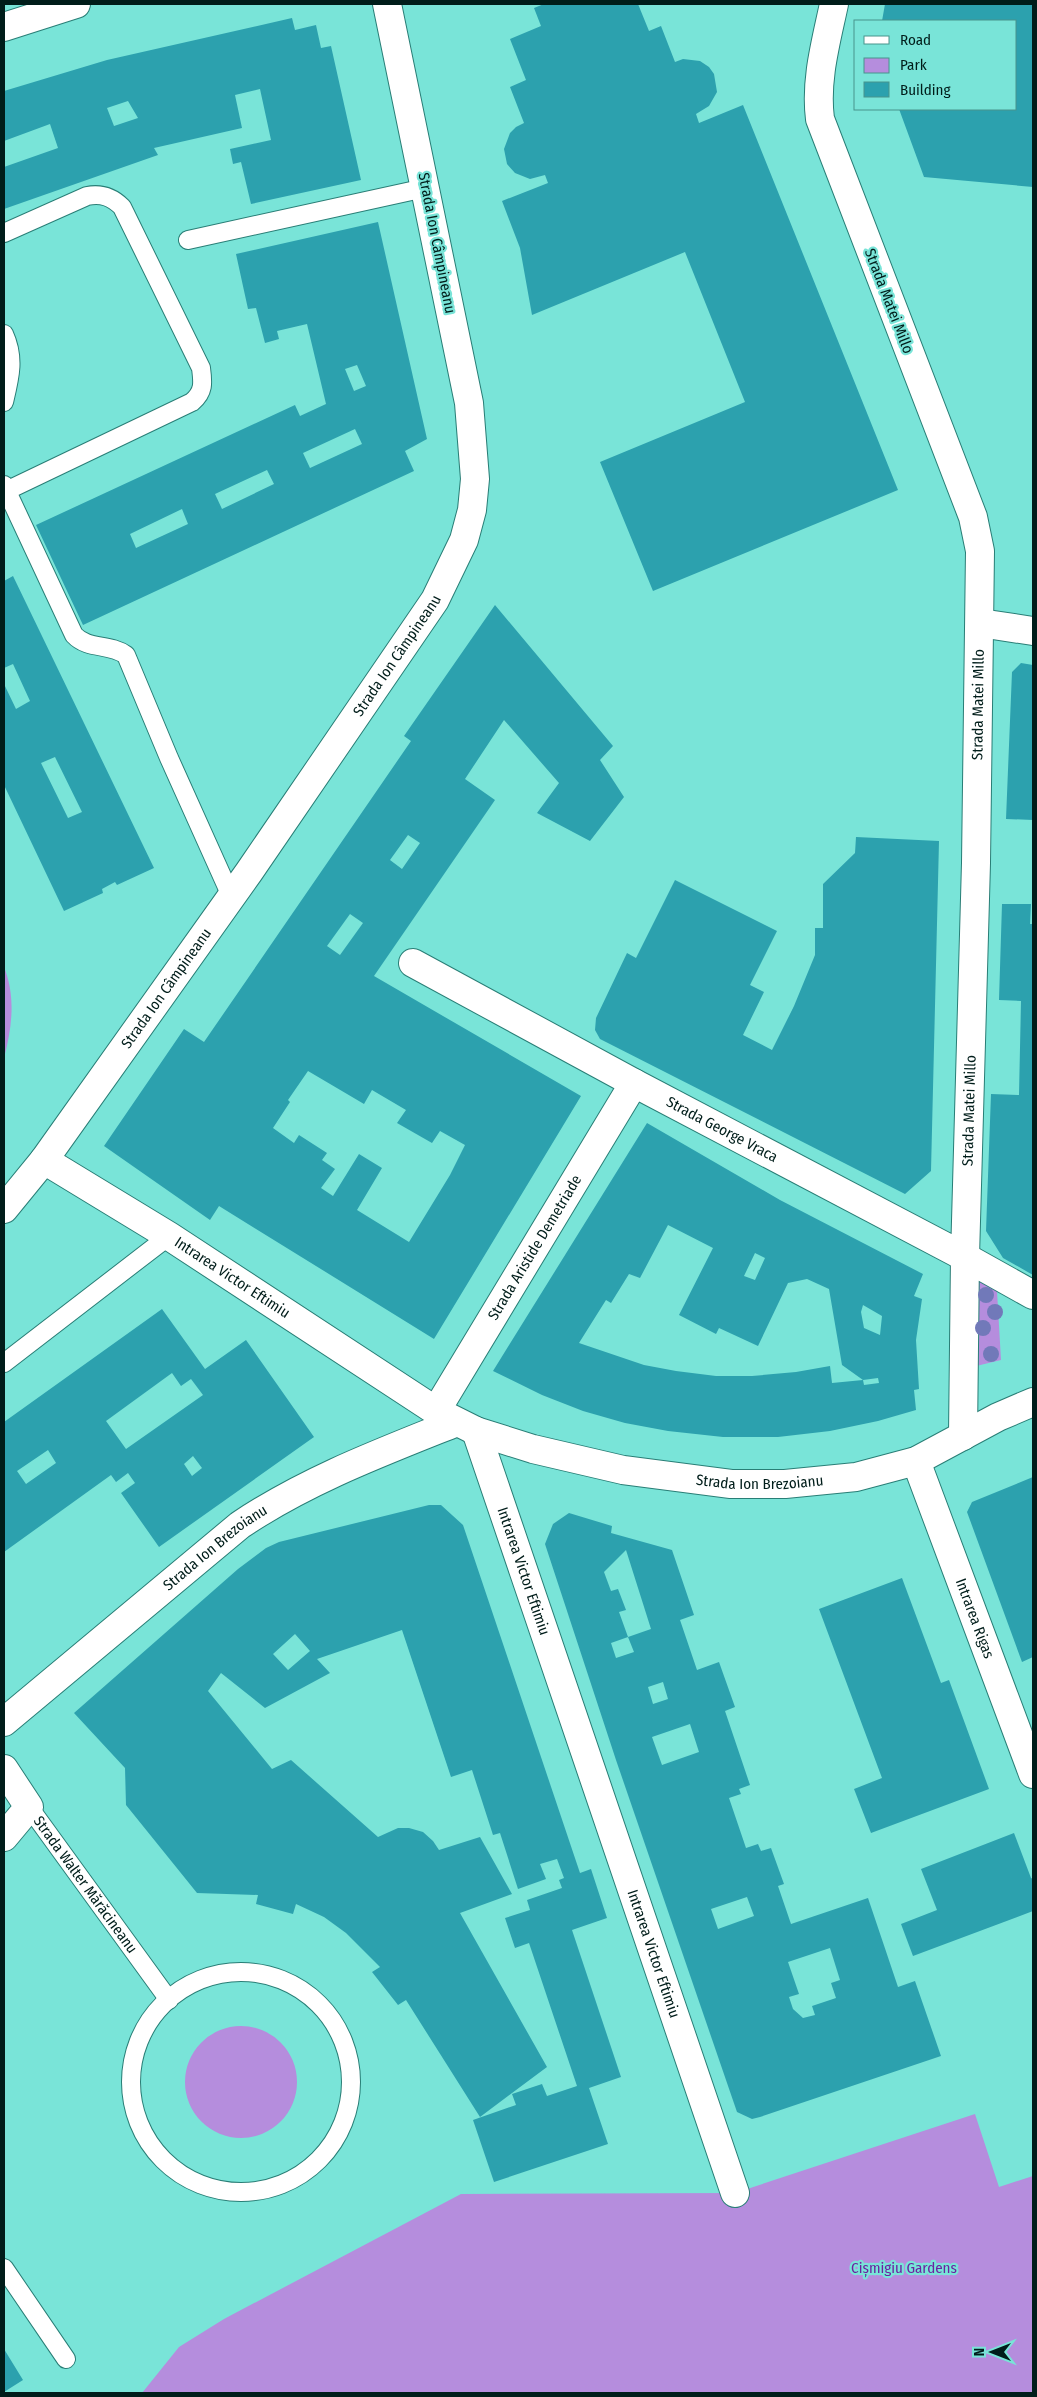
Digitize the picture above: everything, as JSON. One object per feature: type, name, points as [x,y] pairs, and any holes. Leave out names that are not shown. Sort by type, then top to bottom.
[{"type":"street","points":[[4,27],[76,4]]},
{"type":"street","name":"Strada Ion Câmpineanu","points":[[4,1209],[44,1160],[231,896],[435,600],[464,540],[472,510],[475,479],[469,403],[388,4]]},
{"type":"street","name":"Strada Matei Millo","points":[[834,4],[821,66],[818,103],[820,119],[973,517],[980,551],[963,1436]]},
{"type":"street","points":[[980,623],[1033,631]]},
{"type":"street","name":"Strada George Vraca","points":[[413,963],[1033,1295]]},
{"type":"street","name":"Strada Aristide Demetriade","points":[[456,1421],[634,1083]]},
{"type":"street","name":"Intrarea Victor Eftimiu","points":[[44,1160],[169,1236],[456,1421],[735,2193]]},
{"type":"street","name":"Strada Ion Brezoianu","points":[[4,1722],[240,1525],[273,1503],[362,1460],[456,1421],[533,1450],[623,1470],[731,1484],[824,1482],[856,1477],[916,1461],[998,1417],[1033,1402]]},
{"type":"street","name":"Intrarea Rigas","points":[[916,1461],[1033,1774]]},
{"type":"street","name":"Strada Walter Mărăcineanu","points":[[4,1769],[29,1807]]},
{"type":"street","points":[[4,1837],[29,1807]]},
{"type":"lane","points":[[188,240],[425,188]]},
{"type":"lane","points":[[4,233],[88,196],[96,194],[116,201],[122,207],[196,359],[203,382],[200,395],[192,402],[5,488],[74,634],[81,642],[112,648],[126,655],[168,758],[231,896]]},
{"type":"lane","points":[[4,334],[10,349],[12,362],[4,402]]},
{"type":"lane","points":[[4,1363],[169,1236]]},
{"type":"lane","name":"Strada Walter Mărăcineanu","points":[[29,1807],[168,2000]]},
{"type":"lane","points":[[244,1972],[271,1976],[304,1991],[330,2016],[347,2049],[352,2085],[345,2121],[326,2153],[299,2176],[265,2190],[229,2193],[194,2182],[164,2162],[143,2132],[132,2098],[132,2061],[145,2027],[168,2000],[200,1979],[244,1972]]},
{"type":"lane","points":[[4,2268],[66,2359]]},
{"type":"green space","points":[[4,967],[8,978],[12,1012],[4,1058]]},
{"type":"green space","points":[[965,1257],[996,1274],[1001,1360],[964,1369]]},
{"type":"green space","points":[[241,2026],[263,2030],[281,2042],[293,2060],[297,2082],[293,2104],[281,2122],[263,2134],[241,2138],[219,2134],[201,2122],[189,2104],[185,2082],[189,2060],[201,2042],[219,2030]]},
{"type":"green space","name":"Cișmigiu Gardens","points":[[975,2114],[999,2187],[1033,2176],[1033,2393],[142,2393],[179,2347],[224,2319],[461,2194],[735,2193]]},
{"type":"building","points":[[544,4],[638,4],[649,31],[661,26],[675,62],[683,59],[700,61],[709,67],[714,74],[717,92],[709,106],[696,114],[699,123],[743,105],[898,490],[653,591],[600,462],[745,402],[685,252],[532,315],[520,248],[502,201],[548,183],[545,175],[530,179],[515,173],[507,164],[504,149],[510,133],[524,123],[510,87],[526,80],[510,39],[541,26],[534,8]]},
{"type":"building","points":[[885,4],[1033,4],[1033,187],[924,177],[899,110],[1017,110],[1017,20],[882,20]]},
{"type":"building","points":[[292,18],[295,30],[316,25],[321,48],[331,46],[361,180],[251,204],[241,162],[233,164],[230,149],[271,140],[260,89],[235,95],[242,128],[154,148],[158,155],[4,209],[4,167],[58,148],[50,124],[4,141],[4,91],[107,60]],"holes":[[[128,101],[138,118],[114,126],[107,108]]]},
{"type":"building","points":[[378,222],[427,439],[405,451],[414,471],[83,625],[36,525],[295,405],[300,416],[326,404],[307,324],[277,331],[279,339],[265,343],[256,308],[248,309],[236,254]],"holes":[[[357,365],[366,386],[354,391],[345,369]],[[355,429],[362,444],[310,468],[303,453]],[[267,470],[274,484],[222,509],[215,494]],[[182,509],[188,524],[136,548],[130,534]]]},
{"type":"building","points":[[13,576],[154,868],[117,885],[115,882],[102,889],[103,893],[64,911],[4,785],[4,684],[16,709],[30,701],[13,664],[4,668],[4,581]],"holes":[[[55,757],[82,812],[68,818],[41,763]]]},
{"type":"building","points":[[495,605],[613,746],[600,760],[624,797],[590,841],[537,813],[559,783],[504,720],[465,779],[495,800],[374,976],[581,1096],[434,1339],[219,1206],[210,1220],[104,1146],[184,1029],[204,1042],[411,741],[404,736]],"holes":[[[408,835],[420,843],[402,869],[390,860]],[[350,914],[363,923],[340,955],[327,946]],[[308,1071],[364,1104],[372,1090],[406,1110],[397,1123],[432,1143],[440,1131],[465,1145],[450,1175],[409,1242],[357,1210],[382,1168],[359,1154],[333,1196],[321,1188],[335,1169],[322,1160],[327,1153],[299,1135],[294,1143],[273,1128],[290,1102],[288,1100]]]},
{"type":"building","points":[[1021,663],[1033,665],[1033,820],[1006,819],[1012,672]]},
{"type":"building","points":[[856,837],[939,841],[931,1171],[905,1194],[600,1039],[595,1030],[596,1018],[627,953],[636,958],[675,880],[777,931],[750,985],[764,992],[743,1035],[772,1050],[794,1006],[815,955],[815,928],[823,928],[823,884],[855,853]]},
{"type":"building","points":[[1002,904],[1031,904],[1030,924],[1033,924],[1033,1275],[1003,1258],[986,1231],[991,1094],[1019,1095],[1021,1001],[999,1000]]},
{"type":"building","points":[[647,1123],[780,1200],[923,1274],[914,1296],[922,1299],[916,1340],[919,1389],[914,1390],[916,1410],[878,1421],[830,1431],[778,1437],[723,1437],[668,1431],[625,1423],[583,1411],[542,1395],[493,1371]],"holes":[[[668,1225],[713,1248],[679,1315],[716,1334],[719,1328],[758,1346],[788,1283],[807,1279],[829,1289],[842,1365],[863,1380],[832,1383],[830,1366],[796,1372],[752,1376],[716,1376],[644,1365],[579,1343],[606,1300],[611,1303],[629,1274],[640,1278]],[[755,1253],[765,1258],[755,1280],[744,1276]],[[863,1305],[882,1316],[880,1335],[864,1328],[861,1312]],[[878,1378],[879,1383],[864,1385],[863,1380]]]},
{"type":"building","points":[[162,1309],[205,1369],[246,1340],[314,1437],[159,1547],[121,1493],[135,1483],[128,1473],[116,1482],[111,1475],[4,1552],[4,1422]],"holes":[[[172,1373],[181,1386],[191,1379],[203,1395],[126,1449],[106,1421]],[[48,1450],[56,1463],[26,1484],[17,1471]],[[193,1456],[202,1468],[192,1476],[184,1464]]]},
{"type":"building","points":[[1033,1477],[1033,1657],[1022,1662],[967,1512],[972,1502]]},
{"type":"building","points":[[429,1505],[441,1505],[463,1525],[580,1873],[591,1869],[607,1918],[572,1930],[621,2077],[589,2088],[608,2144],[494,2182],[473,2120],[516,2105],[512,2094],[542,2084],[547,2096],[577,2086],[529,1943],[515,1948],[505,1918],[530,1910],[527,1900],[562,1888],[559,1880],[564,1878],[557,1859],[540,1864],[546,1879],[518,1889],[500,1833],[493,1835],[472,1770],[451,1777],[402,1630],[317,1659],[330,1673],[265,1708],[221,1673],[208,1691],[272,1769],[291,1760],[378,1837],[398,1828],[409,1828],[423,1832],[439,1850],[480,1837],[512,1894],[460,1913],[547,2067],[480,2117],[406,2000],[398,2005],[372,1972],[380,1967],[346,1933],[324,1917],[296,1904],[293,1914],[256,1904],[258,1895],[197,1893],[126,1805],[125,1768],[74,1713],[238,1569],[266,1548],[279,1542]],"holes":[[[295,1634],[310,1651],[288,1670],[273,1654]]]},
{"type":"building","points":[[569,1513],[612,1526],[611,1533],[672,1550],[694,1615],[680,1620],[697,1670],[719,1662],[735,1707],[725,1711],[750,1785],[739,1789],[741,1794],[729,1798],[746,1848],[758,1844],[761,1851],[771,1848],[784,1884],[778,1886],[791,1924],[868,1898],[898,1987],[915,1981],[941,2056],[760,2117],[752,2119],[737,2112],[616,1760],[545,1544],[553,1524]],"holes":[[[626,1550],[651,1629],[628,1637],[619,1612],[626,1610],[618,1589],[611,1591],[604,1572]],[[628,1637],[634,1652],[616,1658],[611,1643]],[[663,1682],[668,1699],[653,1704],[648,1687]],[[690,1724],[699,1752],[662,1765],[652,1737]],[[747,1897],[754,1916],[718,1929],[711,1909]],[[830,1948],[840,1980],[831,1983],[836,1998],[812,2006],[815,2015],[803,2018],[793,2009],[789,1997],[799,1994],[788,1962]]]},
{"type":"building","points":[[902,1578],[941,1683],[949,1680],[989,1789],[871,1833],[854,1789],[882,1778],[819,1609]]},
{"type":"building","points":[[1014,1833],[1033,1879],[1033,1911],[913,1956],[901,1924],[937,1910],[921,1869]]},
{"type":"building","points":[[4,2349],[23,2380],[4,2392]]}]
